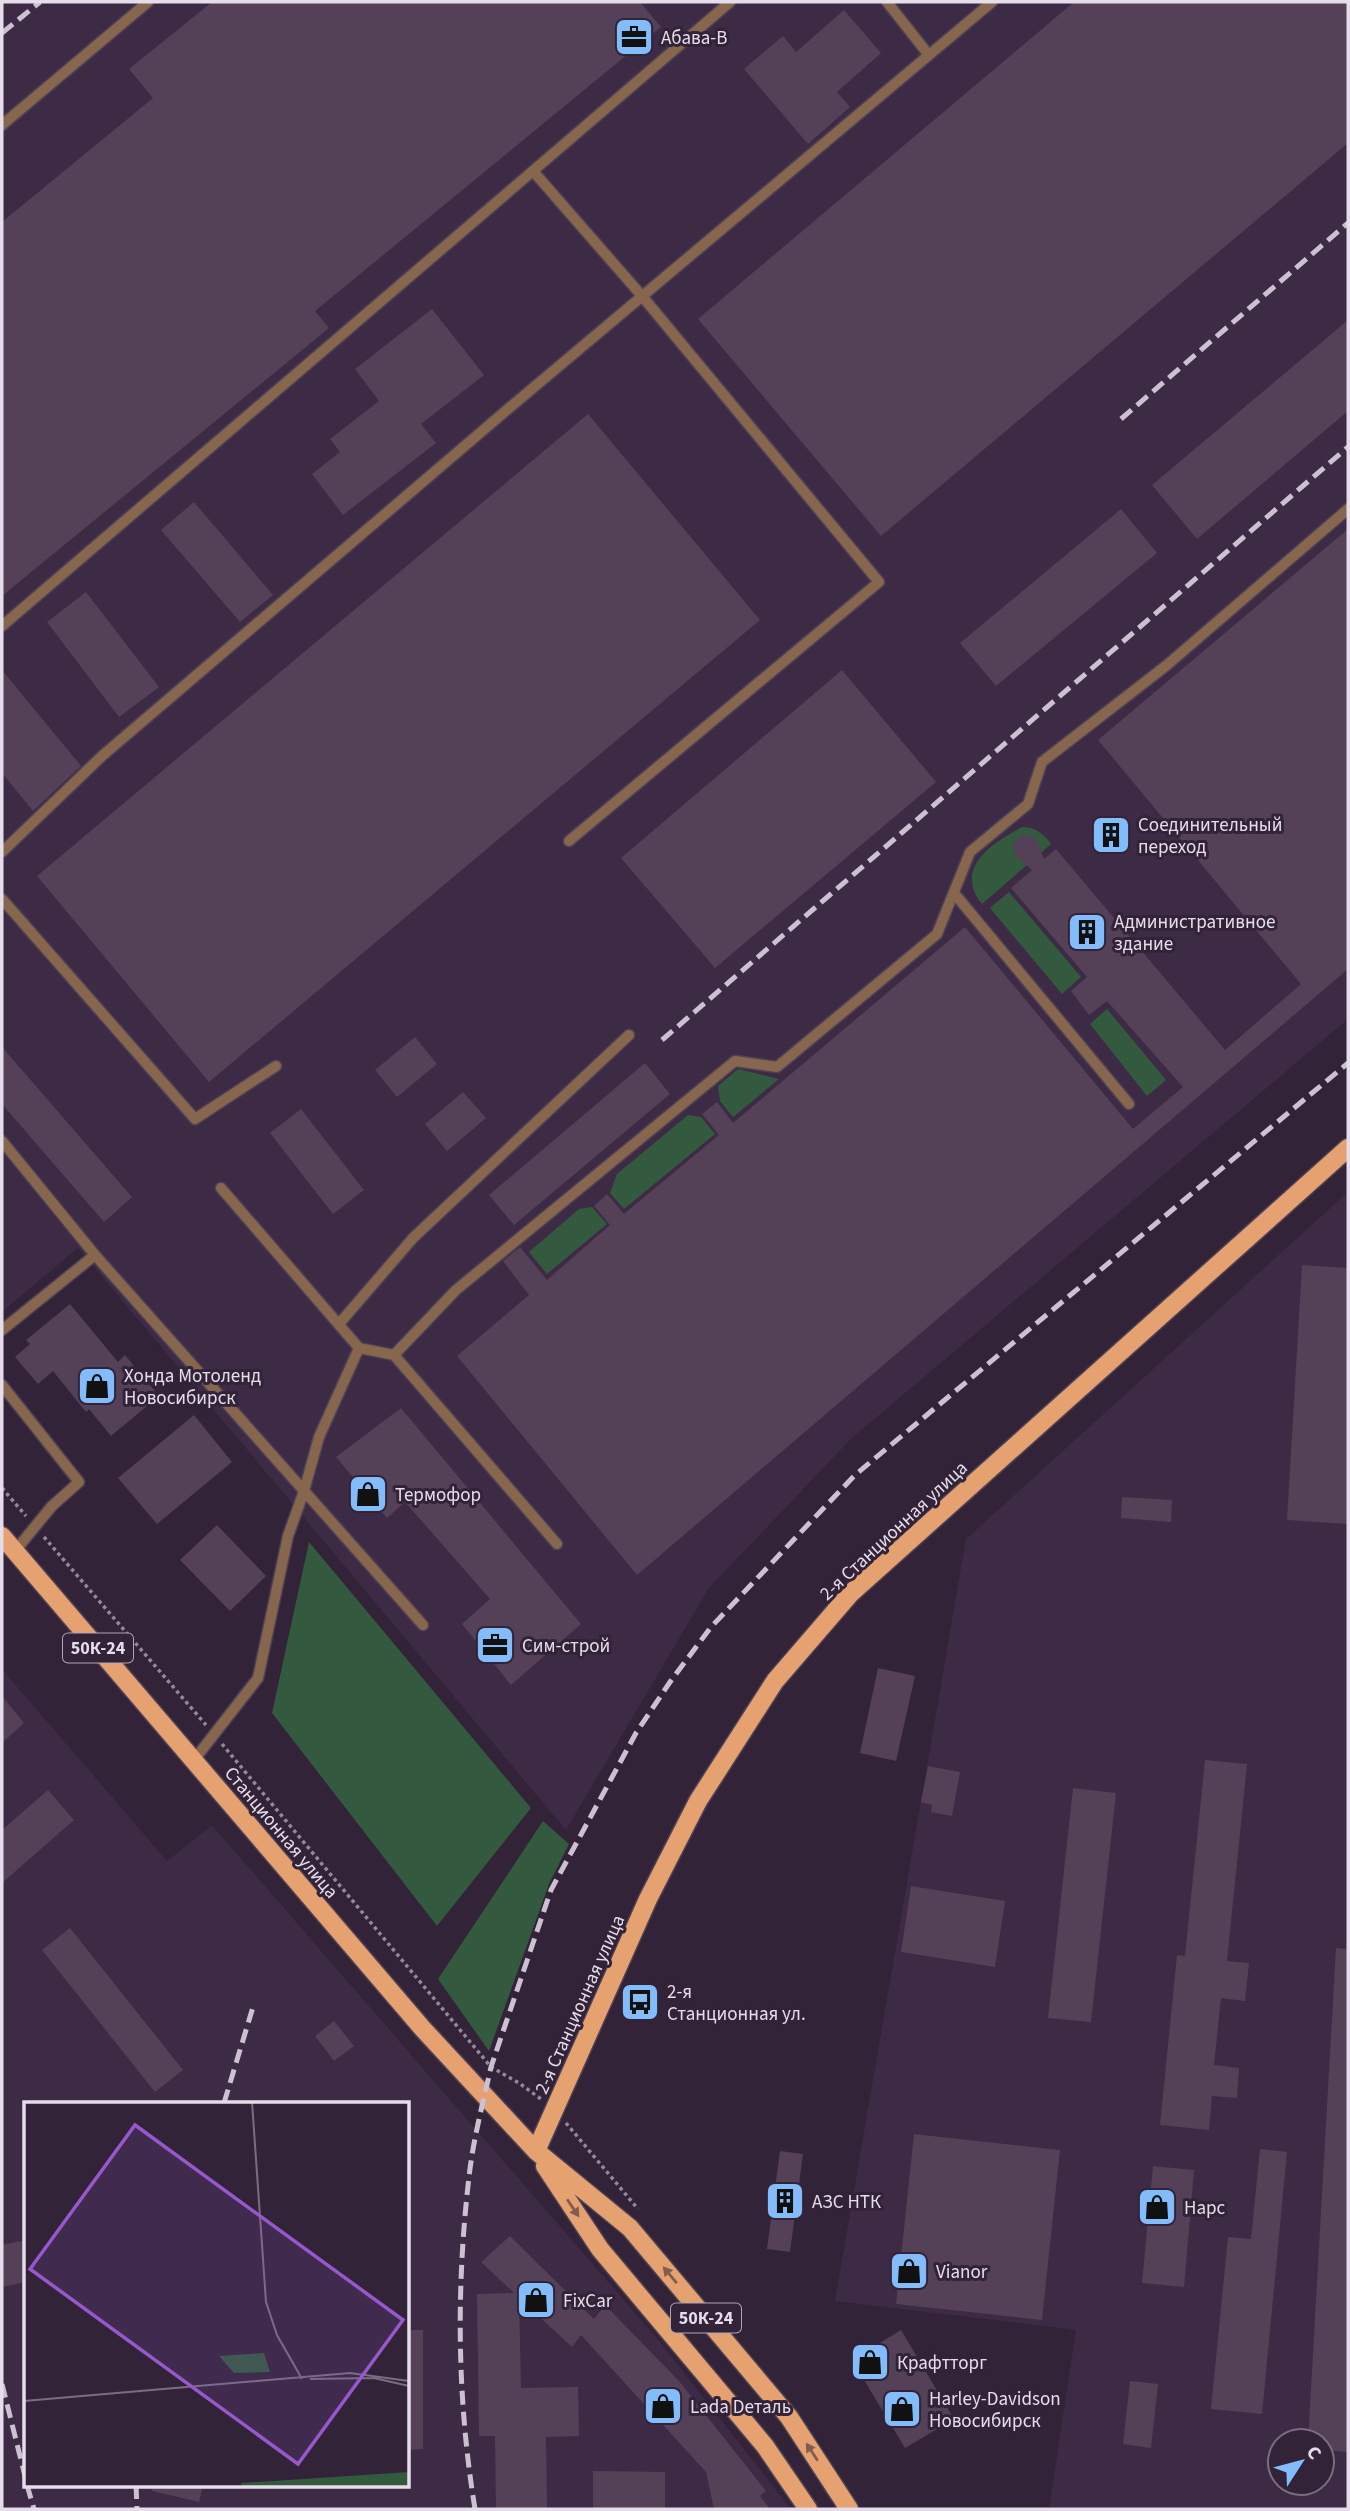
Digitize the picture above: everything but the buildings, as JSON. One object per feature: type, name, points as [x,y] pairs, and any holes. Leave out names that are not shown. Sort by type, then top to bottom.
[{"type":"main road","name":"2-я Станционная улица","points":[[536,2151],[648,1899],[698,1801],[775,1681],[850,1594],[1348,1148]]},
{"type":"main road","name":"Станционная улица","points":[[2,1536],[423,2029],[536,2151],[630,2228],[789,2417],[849,2509]]},
{"type":"main road","name":"Станционная улица","points":[[536,2151],[600,2249],[765,2446],[808,2509]]},
{"type":"lane","points":[[2,125],[148,2]]},
{"type":"lane","points":[[2,626],[730,2]]},
{"type":"lane","points":[[887,2],[928,54]]},
{"type":"lane","points":[[2,852],[102,756],[992,2]]},
{"type":"lane","points":[[533,171],[642,296],[879,582],[569,841]]},
{"type":"lane","points":[[394,1355],[456,1290],[735,1061],[777,1067],[937,934],[970,852],[1028,804],[1042,762],[1167,665],[1348,509]]},
{"type":"lane","points":[[954,893],[1129,1104]]},
{"type":"lane","points":[[2,899],[195,1119],[276,1066]]},
{"type":"lane","points":[[339,1324],[413,1238],[629,1035]]},
{"type":"lane","points":[[2,1141],[95,1255],[424,1625]]},
{"type":"lane","points":[[221,1188],[359,1348],[394,1355],[558,1544]]},
{"type":"lane","points":[[2,1330],[95,1255]]},
{"type":"lane","points":[[194,1760],[258,1678],[288,1536],[304,1491],[318,1437],[359,1348]]},
{"type":"lane","points":[[2,1385],[79,1482],[52,1506],[15,1551]]},
{"type":"path","points":[[2,1488],[214,1734],[491,2067],[519,2083],[554,2109]]},
{"type":"shaded area","points":[[2,2],[1348,2],[1348,1019],[852,1438],[709,1588],[566,1830],[78,1248],[2,1312]]},
{"type":"shaded area","points":[[1348,1192],[1348,2509],[1049,2509],[1076,2330],[835,2301],[966,1539]]},
{"type":"shaded area","points":[[2,1669],[167,1861],[212,1825],[656,2337],[791,2509],[2,2509]]},
{"type":"green space","points":[[1022,827],[1038,831],[1051,844],[982,904],[974,891],[974,868],[989,849]]},
{"type":"green space","points":[[1009,892],[1081,977],[1062,994],[990,908]]},
{"type":"green space","points":[[1107,1009],[1166,1080],[1147,1096],[1090,1024]]},
{"type":"green space","points":[[738,1069],[779,1079],[733,1117],[720,1101],[718,1086]]},
{"type":"green space","points":[[688,1115],[701,1117],[715,1134],[624,1209],[610,1193],[617,1174]]},
{"type":"green space","points":[[592,1207],[607,1224],[547,1274],[529,1252],[579,1209]]},
{"type":"green space","points":[[309,1542],[531,1808],[437,1926],[272,1713]]},
{"type":"green space","points":[[543,1821],[569,1844],[549,1884],[489,2051],[438,1979]]},
{"type":"railway","points":[[2,33],[40,2]]},
{"type":"railway","points":[[1121,419],[1348,223]]},
{"type":"railway","points":[[662,1040],[1348,447]]},
{"type":"railway","points":[[475,2509],[465,2427],[460,2302],[465,2218],[476,2135],[491,2067],[551,1890],[636,1733],[711,1627],[855,1475],[1348,1063]]},
{"type":"railway","points":[[224,2102],[253,2007]]},
{"type":"railway","points":[[2,2384],[24,2472]]},
{"type":"railway","points":[[27,2486],[34,2509]]},
{"type":"railway","points":[[136,2486],[137,2509]]},
{"type":"place","name":"Абава-В","points":[[634,37]]},
{"type":"place","name":"Соединительный переход","points":[[1111,835]]},
{"type":"place","name":"Административное здание","points":[[1087,932]]},
{"type":"place","name":"Хонда Мотоленд Новосибирск","points":[[97,1386]]},
{"type":"place","name":"Термофор","points":[[368,1494]]},
{"type":"place","name":"Сим-строй","points":[[495,1645]]},
{"type":"place","name":"2-я Станционная ул.","points":[[640,2002]]},
{"type":"place","name":"АЗС НТК","points":[[785,2201]]},
{"type":"place","name":"Нарс","points":[[1157,2207]]},
{"type":"place","name":"Vianor","points":[[909,2271]]},
{"type":"place","name":"FixCar","points":[[536,2300]]},
{"type":"place","name":"Крафтторг","points":[[870,2362]]},
{"type":"place","name":"Lada Dеталь","points":[[663,2406]]},
{"type":"place","name":"Harley-Davidson Новосибирск","points":[[902,2409]]}]
